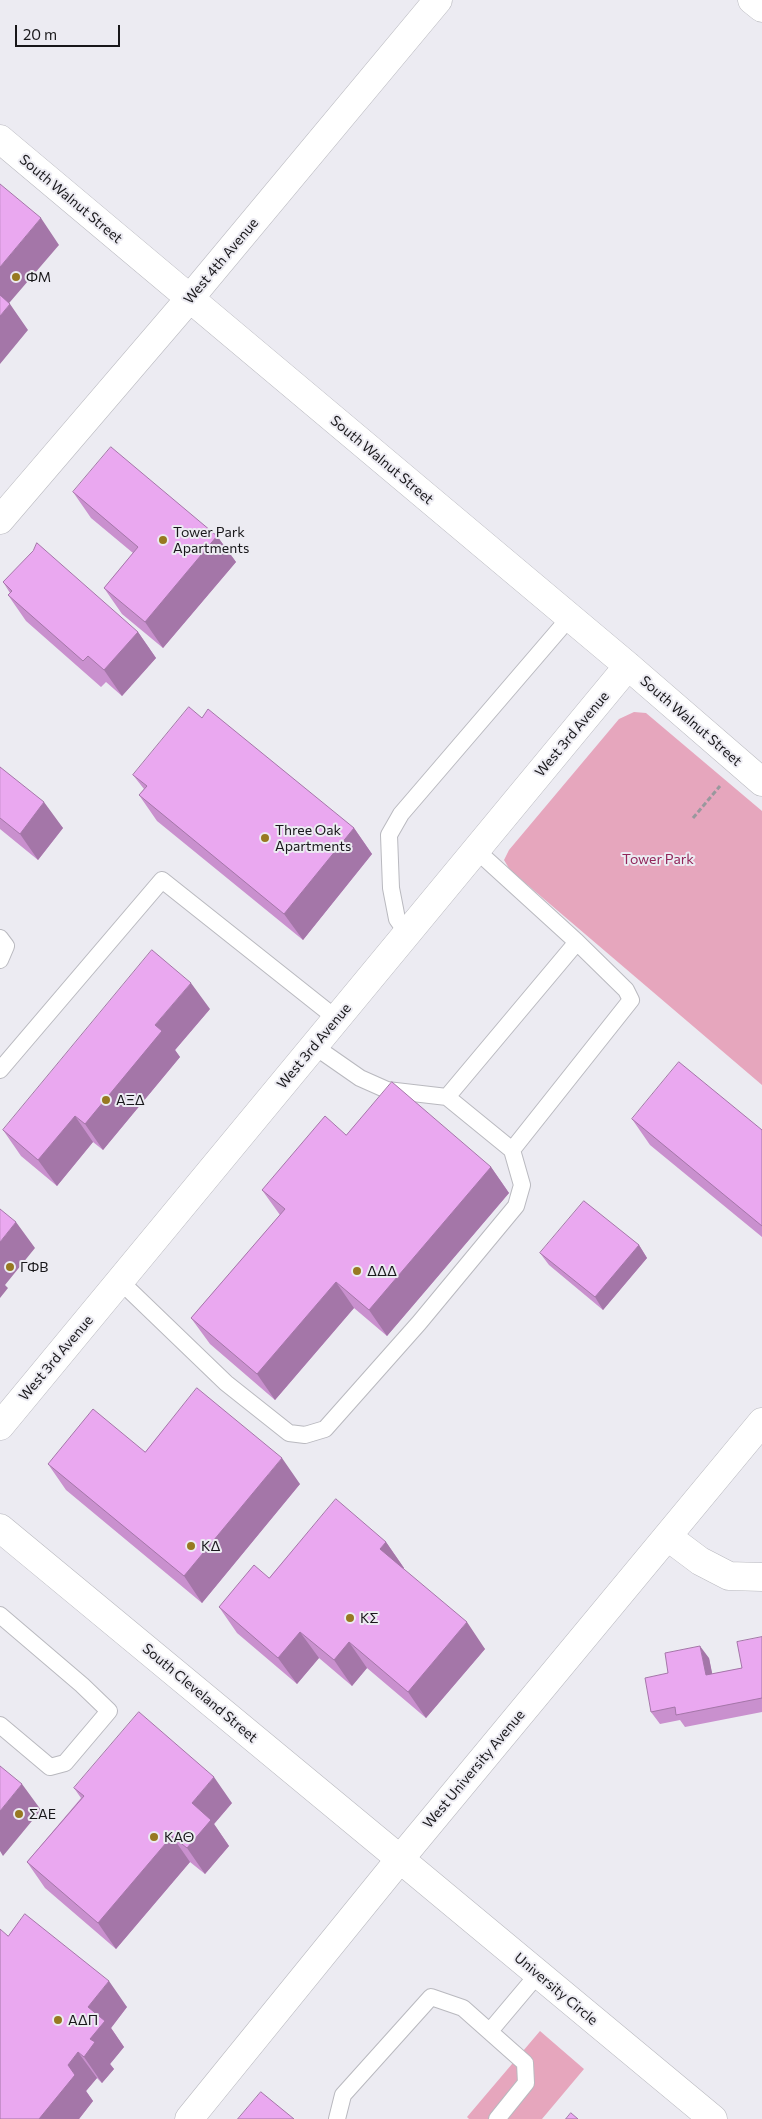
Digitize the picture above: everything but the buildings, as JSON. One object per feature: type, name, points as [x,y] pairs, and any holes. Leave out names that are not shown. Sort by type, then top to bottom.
[{"type":"street","name":"West 4th Avenue","points":[[0,520],[190,298],[438,0]]},
{"type":"street","points":[[752,0],[762,8]]},
{"type":"street","name":"South Walnut Street","points":[[0,139],[570,617],[762,782]]},
{"type":"street","name":"West 3rd Avenue","points":[[0,1426],[628,666]]},
{"type":"street","name":"West University Avenue","points":[[189,2119],[400,1859],[762,1422]]},
{"type":"street","name":"South Cleveland Street","points":[[0,1528],[400,1859]]},
{"type":"street","points":[[668,1537],[700,1561],[729,1576],[762,1577]]},
{"type":"street","name":"University Circle","points":[[400,1859],[713,2119]]},
{"type":"lane","points":[[407,933],[397,920],[390,888],[389,835],[401,814],[570,617]]},
{"type":"lane","points":[[476,850],[577,942],[626,990],[631,1000],[512,1150]]},
{"type":"lane","points":[[0,1070],[162,880],[337,1019]]},
{"type":"lane","points":[[0,938],[6,946],[0,960]]},
{"type":"lane","points":[[447,1097],[577,942]]},
{"type":"lane","points":[[120,1280],[226,1383],[289,1433],[305,1434],[325,1429],[419,1323],[516,1206],[522,1185],[512,1150],[447,1097],[387,1090],[360,1078],[314,1046]]},
{"type":"lane","points":[[0,1615],[82,1685],[109,1711],[65,1763],[50,1767],[0,1725]]},
{"type":"lane","points":[[490,2031],[538,1974]]},
{"type":"lane","points":[[337,2119],[343,2095],[432,1997],[463,2008],[525,2063],[526,2084],[497,2119]]},
{"type":"path","points":[[693,818],[740,762]]},
{"type":"green space","name":"Tower Park","points":[[634,712],[646,713],[762,811],[762,1085],[510,870],[504,860],[509,850],[619,719]]},
{"type":"green space","points":[[540,2031],[584,2069],[542,2119],[469,2119],[467,2117]]},
{"type":"place","name":"ΦΜ","points":[[16,277]]},
{"type":"place","name":"Tower Park Apartments","points":[[163,540]]},
{"type":"place","name":"Three Oak Apartments","points":[[265,838]]},
{"type":"place","name":"ΑΞΔ","points":[[106,1100]]},
{"type":"place","name":"ΓΦΒ","points":[[10,1267]]},
{"type":"place","name":"ΔΔΔ","points":[[357,1271]]},
{"type":"place","name":"ΚΔ","points":[[191,1546]]},
{"type":"place","name":"KΣ","points":[[350,1618]]},
{"type":"place","name":"ΣAE","points":[[19,1814]]},
{"type":"place","name":"ΚΑΘ","points":[[154,1837]]},
{"type":"place","name":"ΑΔΠ","points":[[58,2020]]}]
